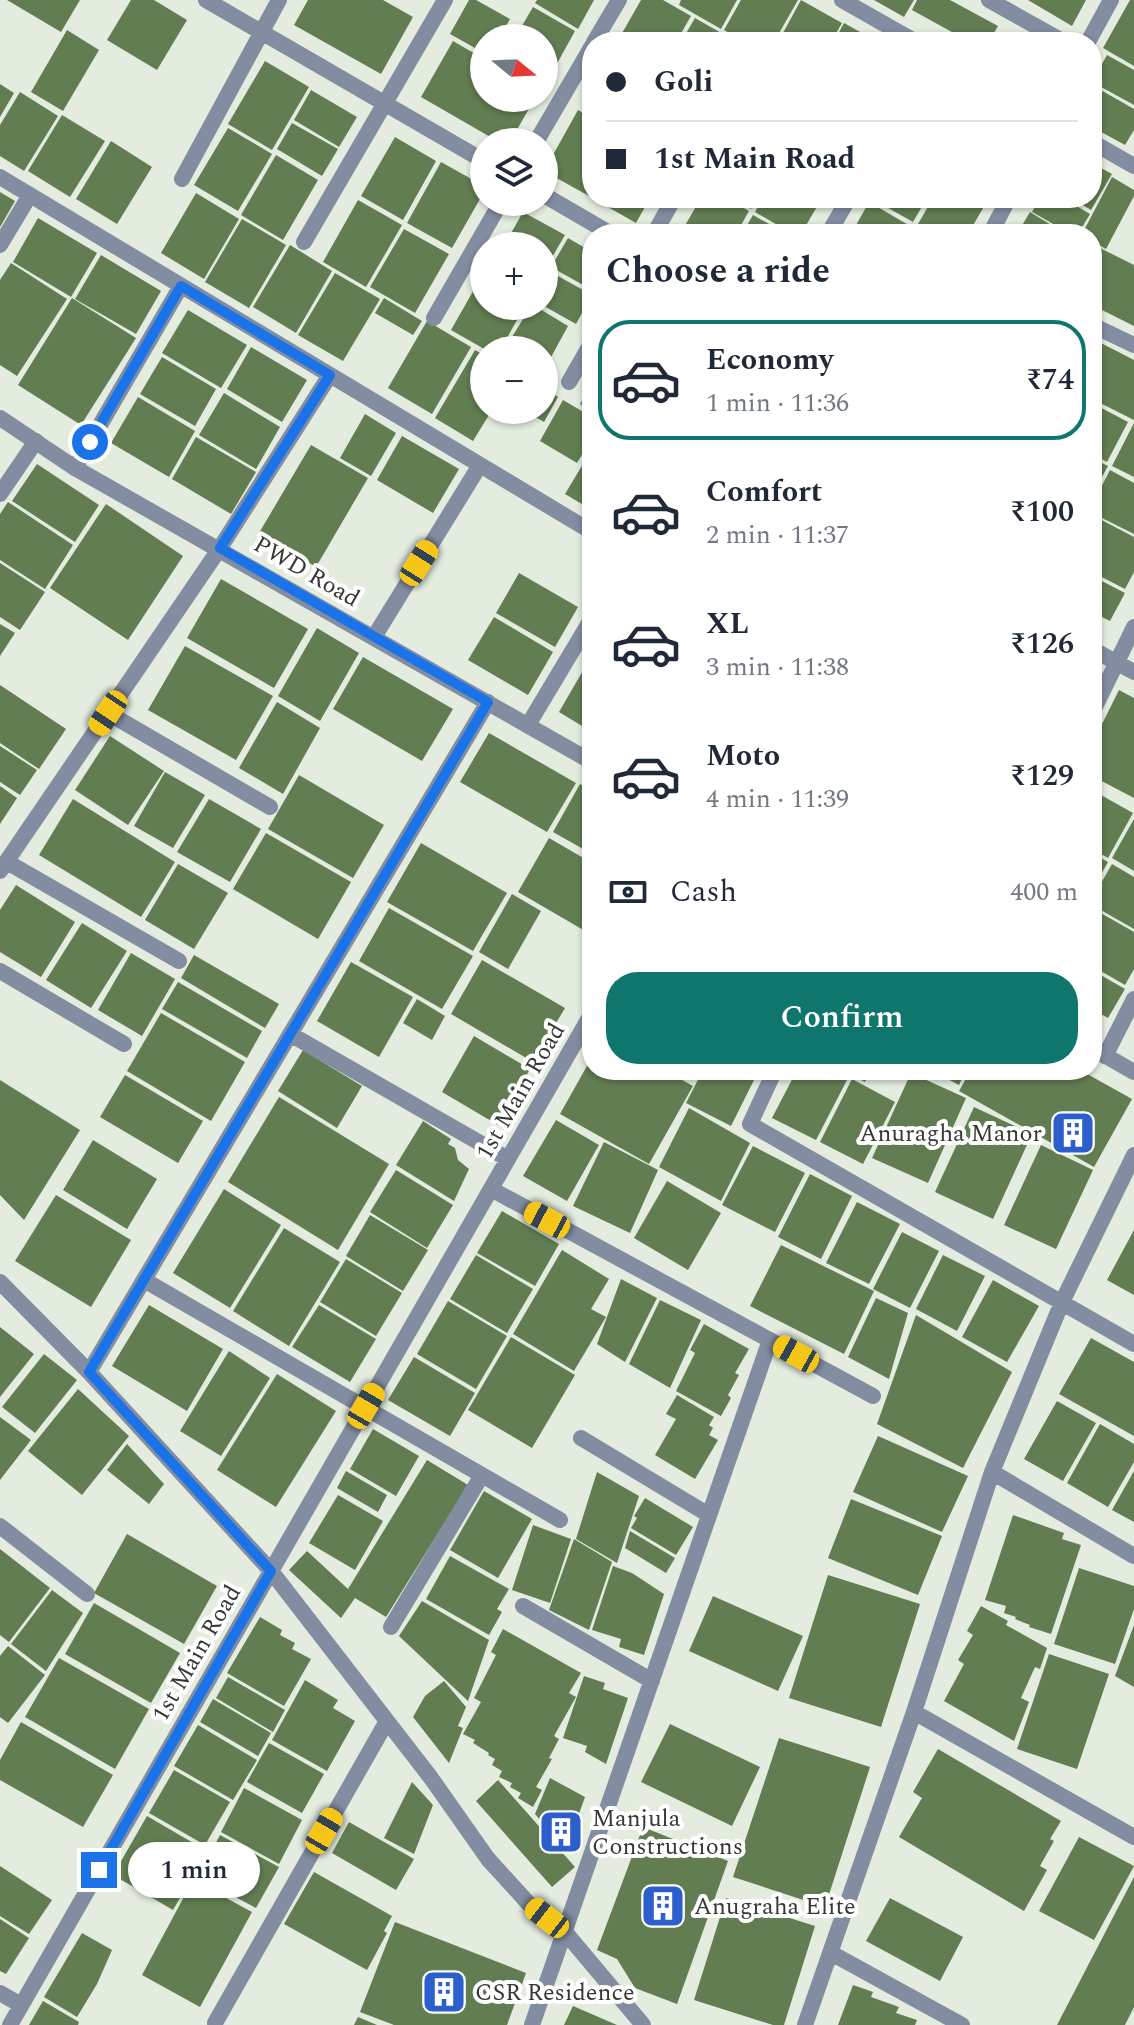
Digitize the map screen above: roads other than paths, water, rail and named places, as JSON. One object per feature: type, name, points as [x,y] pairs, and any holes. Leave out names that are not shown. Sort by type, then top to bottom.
[{"type":"street","points":[[206,0],[470,153]]},
{"type":"street","points":[[182,179],[279,0]]},
{"type":"street","points":[[304,242],[445,0]]},
{"type":"street","points":[[600,32],[619,0]]},
{"type":"street","points":[[842,0],[898,32]]},
{"type":"street","points":[[989,0],[1046,32]]},
{"type":"street","points":[[1093,32],[1111,0]]},
{"type":"street","points":[[544,128],[582,63]]},
{"type":"street","points":[[1102,148],[1134,166]]},
{"type":"street","points":[[0,177],[582,526]]},
{"type":"street","points":[[0,245],[30,195]]},
{"type":"street","points":[[558,203],[594,224]]},
{"type":"street","points":[[434,318],[493,216]]},
{"type":"street","points":[[75,468],[181,286]]},
{"type":"street","points":[[1102,330],[1134,345]]},
{"type":"street","points":[[569,382],[582,359]]},
{"type":"street","points":[[179,961],[3,867],[220,548],[330,375]]},
{"type":"street","name":"PWD Road","points":[[0,418],[75,468],[582,756]]},
{"type":"street","points":[[0,494],[36,441]]},
{"type":"street","points":[[374,637],[480,465]]},
{"type":"street","points":[[1102,694],[1134,627]]},
{"type":"street","points":[[528,725],[582,635]]},
{"type":"street","points":[[1102,654],[1134,672]]},
{"type":"street","points":[[89,1372],[488,702]]},
{"type":"street","points":[[108,713],[270,807]]},
{"type":"street","points":[[0,971],[124,1044]]},
{"type":"street","points":[[1102,1046],[1134,999]]},
{"type":"street","name":"1st Main Road","points":[[10,2025],[582,1030]]},
{"type":"street","points":[[290,1034],[508,1159]]},
{"type":"street","points":[[1102,1054],[1134,1072]]},
{"type":"street","points":[[770,1080],[750,1124],[1134,1344]]},
{"type":"street","points":[[805,2025],[914,1712],[992,1472],[1062,1302],[1134,1155]]},
{"type":"street","points":[[491,1189],[873,1396]]},
{"type":"street","points":[[144,1280],[560,1520]]},
{"type":"street","points":[[0,1282],[89,1372],[271,1571],[488,1859],[529,1904],[565,1932],[643,2025]]},
{"type":"street","points":[[532,2025],[770,1340]]},
{"type":"street","points":[[581,1438],[709,1515]]},
{"type":"street","points":[[992,1472],[1134,1556]]},
{"type":"street","points":[[391,1627],[482,1475]]},
{"type":"street","points":[[0,1526],[87,1594]]},
{"type":"street","points":[[523,1606],[652,1681]]},
{"type":"street","points":[[914,1712],[1134,1837]]},
{"type":"street","points":[[215,2023],[387,1721]]},
{"type":"street","points":[[831,1953],[962,2025]]},
{"type":"street","points":[[0,1993],[21,2005]]},
{"type":"place","name":"Anuragha Manor","points":[[1073,1133]]},
{"type":"place","name":"Manjula Constructions","points":[[561,1832]]},
{"type":"place","name":"Anugraha Elite","points":[[663,1906]]},
{"type":"place","name":"CSR Residence","points":[[444,1992]]}]
